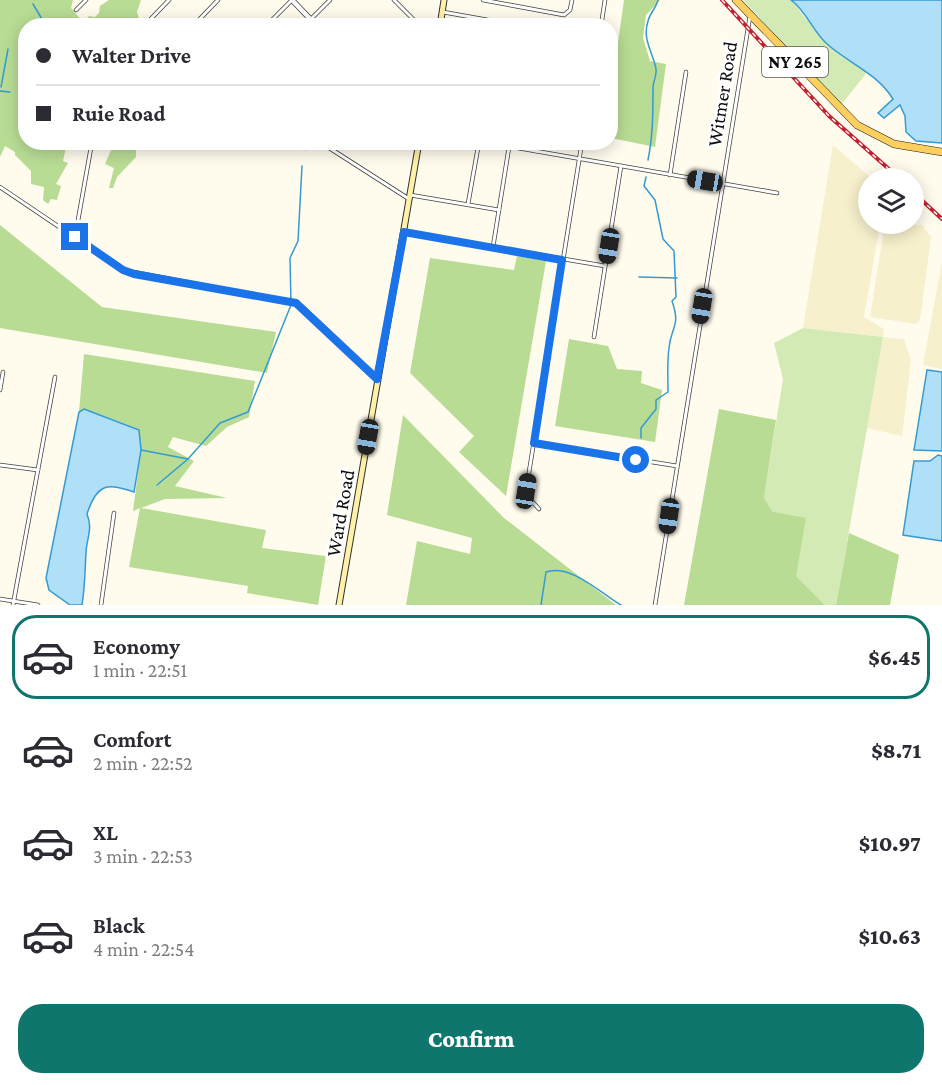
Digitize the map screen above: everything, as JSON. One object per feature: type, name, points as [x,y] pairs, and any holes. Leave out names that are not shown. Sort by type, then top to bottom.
[{"type":"main road","points":[[441,18],[444,0]]},
{"type":"main road","name":"NY 265","points":[[736,0],[857,125],[876,137],[902,146],[942,152]]},
{"type":"main road","name":"Ward Road","points":[[339,605],[418,150]]},
{"type":"street","points":[[76,10],[86,0]]},
{"type":"street","points":[[152,18],[169,0]]},
{"type":"street","points":[[201,18],[218,0]]},
{"type":"street","points":[[274,18],[292,0],[310,18]]},
{"type":"street","points":[[312,18],[330,0]]},
{"type":"street","points":[[394,0],[412,18]]},
{"type":"street","points":[[483,0],[564,15],[570,10],[572,0]]},
{"type":"street","points":[[602,18],[605,0]]},
{"type":"street","points":[[442,12],[471,18]]},
{"type":"street","name":"Witmer Road","points":[[655,605],[750,14]]},
{"type":"street","points":[[670,175],[686,72]]},
{"type":"street","points":[[75,237],[91,150]]},
{"type":"street","points":[[333,150],[410,197],[499,210]]},
{"type":"street","points":[[468,204],[478,150]]},
{"type":"street","points":[[493,247],[509,150]]},
{"type":"street","points":[[529,150],[777,193]]},
{"type":"street","points":[[539,509],[528,497],[526,491],[581,150]]},
{"type":"street","points":[[594,337],[621,166]]},
{"type":"street","points":[[0,187],[123,270],[134,274],[296,303],[377,379]]},
{"type":"street","points":[[404,232],[606,266]]},
{"type":"street","points":[[0,390],[3,372]]},
{"type":"street","points":[[14,603],[55,377]]},
{"type":"street","points":[[534,443],[677,466]]},
{"type":"street","points":[[0,465],[38,470]]},
{"type":"street","points":[[101,605],[114,513]]},
{"type":"street","points":[[0,599],[38,605]]},
{"type":"shaded area","points":[[833,145],[859,168],[858,234],[878,234],[864,317],[884,329],[883,337],[803,328]]},
{"type":"shaded area","points":[[924,228],[931,237],[920,320],[916,324],[870,317],[883,234],[924,234]]},
{"type":"shaded area","points":[[942,262],[942,369],[923,365]]},
{"type":"shaded area","points":[[883,337],[904,339],[911,360],[902,436],[867,428]]},
{"type":"green space","points":[[0,0],[73,0],[71,8],[80,18],[18,18],[18,150],[65,150],[63,161],[68,163],[56,184],[61,186],[57,200],[51,199],[48,204],[43,200],[44,187],[31,184],[31,171],[15,155],[15,152],[5,146],[0,157]]},
{"type":"green space","points":[[109,0],[141,0],[137,12],[139,18],[87,18],[95,17],[99,13],[100,6]]},
{"type":"green space","points":[[624,0],[660,0],[646,15],[643,38],[650,61],[666,64],[655,147],[618,139],[618,42]]},
{"type":"green space","points":[[743,0],[791,0],[824,41],[842,57],[868,71],[841,105]]},
{"type":"green space","points":[[111,150],[136,150],[136,157],[117,177],[113,188],[109,188],[114,168],[105,164]]},
{"type":"green space","points":[[0,225],[102,307],[276,332],[267,373],[0,328]]},
{"type":"green space","points":[[517,256],[546,261],[506,496],[459,452],[474,436],[410,373],[430,258],[514,270]]},
{"type":"green space","points":[[803,328],[883,337],[836,605],[825,605],[796,576],[773,512],[764,498],[783,379],[774,343]]},
{"type":"green space","points":[[569,339],[608,346],[617,369],[642,371],[641,383],[662,390],[655,442],[555,426]]},
{"type":"green space","points":[[84,354],[255,381],[249,417],[227,427],[206,446],[173,437],[168,447],[194,461],[175,486],[227,498],[165,499],[141,508],[266,530],[262,548],[326,556],[318,605],[247,593],[248,586],[129,567],[140,508],[133,511],[141,450],[128,425],[85,409],[79,412]]},
{"type":"green space","points":[[719,409],[776,420],[764,498],[773,512],[806,518],[796,576],[825,605],[684,605]]},
{"type":"green space","points":[[403,415],[504,518],[616,605],[406,605],[417,541],[470,554],[472,538],[387,515]]},
{"type":"green space","points":[[849,533],[899,555],[890,605],[836,605]]},
{"type":"water","points":[[791,0],[942,0],[942,143],[916,141],[906,132],[905,116],[900,105],[884,118],[878,113],[893,99],[879,82],[826,43]]},
{"type":"water","points":[[927,370],[942,372],[942,451],[914,450]]},
{"type":"water","points":[[84,409],[139,430],[141,450],[134,492],[117,487],[104,488],[99,491],[91,504],[87,514],[90,529],[82,605],[70,605],[49,590],[46,578],[79,412]]},
{"type":"water","points":[[938,455],[942,456],[942,541],[903,535],[914,461],[930,461]]},
{"type":"waterway","points":[[648,160],[656,71],[646,28],[658,0]]},
{"type":"waterway","points":[[33,4],[41,18]]},
{"type":"waterway","points":[[1,87],[8,49]]},
{"type":"waterway","points":[[0,91],[10,92]]},
{"type":"waterway","points":[[157,485],[188,459],[220,423],[248,412],[291,305],[290,258],[298,241],[302,166]]},
{"type":"waterway","points":[[641,438],[641,428],[656,409],[656,400],[668,392],[668,353],[676,321],[672,301],[676,297],[674,251],[663,239],[655,200],[644,186],[646,177]]},
{"type":"waterway","points":[[639,277],[677,278]]},
{"type":"waterway","points":[[141,450],[188,459]]},
{"type":"waterway","points":[[541,605],[546,572],[555,570],[585,581],[621,605]]},
{"type":"railway","points":[[722,0],[829,116],[888,168]]},
{"type":"railway","points":[[924,202],[942,219]]},
{"type":"route","points":[[75,237],[123,270],[134,274],[296,303],[377,379],[404,232],[562,260],[534,443],[636,460]]}]
